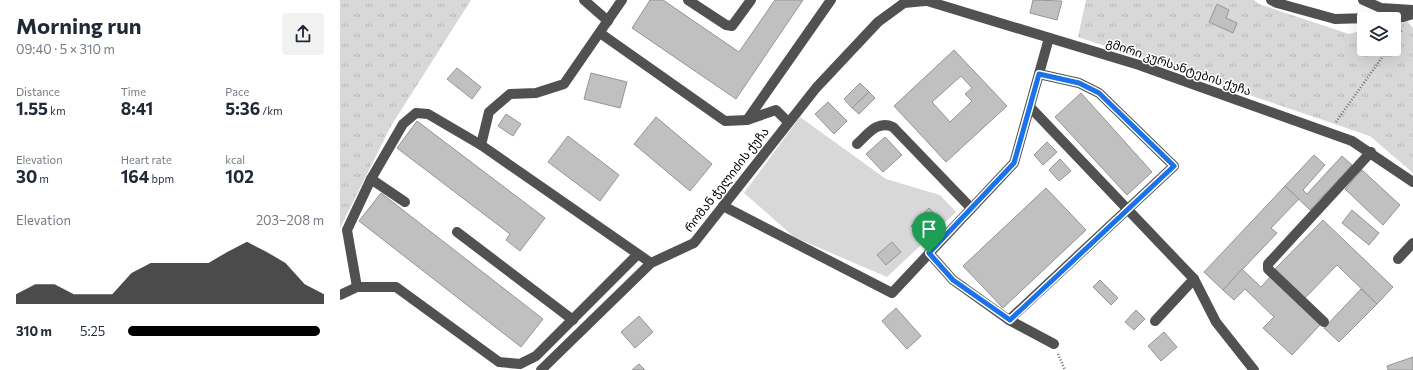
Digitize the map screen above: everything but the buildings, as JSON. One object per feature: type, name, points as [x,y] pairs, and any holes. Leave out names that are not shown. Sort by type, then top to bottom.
[{"type":"street","points":[[584,0],[608,21]]},
{"type":"street","points":[[481,145],[489,112],[510,94],[536,93],[564,84],[622,0]]},
{"type":"street","points":[[688,0],[726,25],[732,26],[751,0]]},
{"type":"street","points":[[747,120],[831,0]]},
{"type":"street","name":"გმირი კურსანტების ქუჩა","points":[[924,0],[1139,65],[1352,140],[1413,182]]},
{"type":"street","name":"რომან ჭელიძის ქუჩა","points":[[541,370],[650,263],[694,243],[816,88],[878,22],[904,3],[924,0]]},
{"type":"street","points":[[1271,0],[1335,19],[1402,17],[1413,14]]},
{"type":"street","points":[[1363,0],[1381,8],[1413,10]]},
{"type":"street","points":[[600,33],[725,121],[747,120],[776,110],[788,122]]},
{"type":"street","points":[[723,206],[892,293],[1014,163],[1049,38]]},
{"type":"street","points":[[1010,320],[1174,166],[1099,93],[1079,83],[1039,74]]},
{"type":"street","points":[[1030,107],[1126,210],[1194,279],[1216,322],[1254,370]]},
{"type":"street","points":[[357,287],[347,230],[371,179],[403,124],[416,113],[428,114],[481,145],[650,263]]},
{"type":"street","points":[[857,144],[879,125],[886,124],[893,127],[971,208]]},
{"type":"street","points":[[1324,322],[1268,269],[1268,264],[1371,152]]},
{"type":"street","points":[[371,179],[405,202]]},
{"type":"street","points":[[457,232],[573,320]]},
{"type":"street","points":[[1398,259],[1413,243]]},
{"type":"street","points":[[929,253],[953,280],[1010,320],[1054,344]]},
{"type":"street","points":[[340,295],[357,287],[396,287],[499,362],[520,364],[536,356],[637,255]]},
{"type":"street","points":[[1155,321],[1194,279]]},
{"type":"path","points":[[1401,32],[1406,25]]},
{"type":"path","points":[[1339,118],[1383,56]]},
{"type":"green space","points":[[340,0],[471,0],[391,126],[340,228]]},
{"type":"green space","points":[[1086,0],[1254,0],[1259,4],[1349,34],[1357,32],[1357,56],[1401,56],[1401,22],[1407,21],[1413,28],[1413,173],[1370,136],[1078,37]]},
{"type":"green space","points":[[800,117],[886,179],[940,195],[956,212],[887,277],[794,237],[744,193]]},
{"type":"route","points":[[1039,74],[1079,83],[1099,93],[1174,166],[1010,320],[953,280],[929,253],[1014,163],[1039,74]]}]
